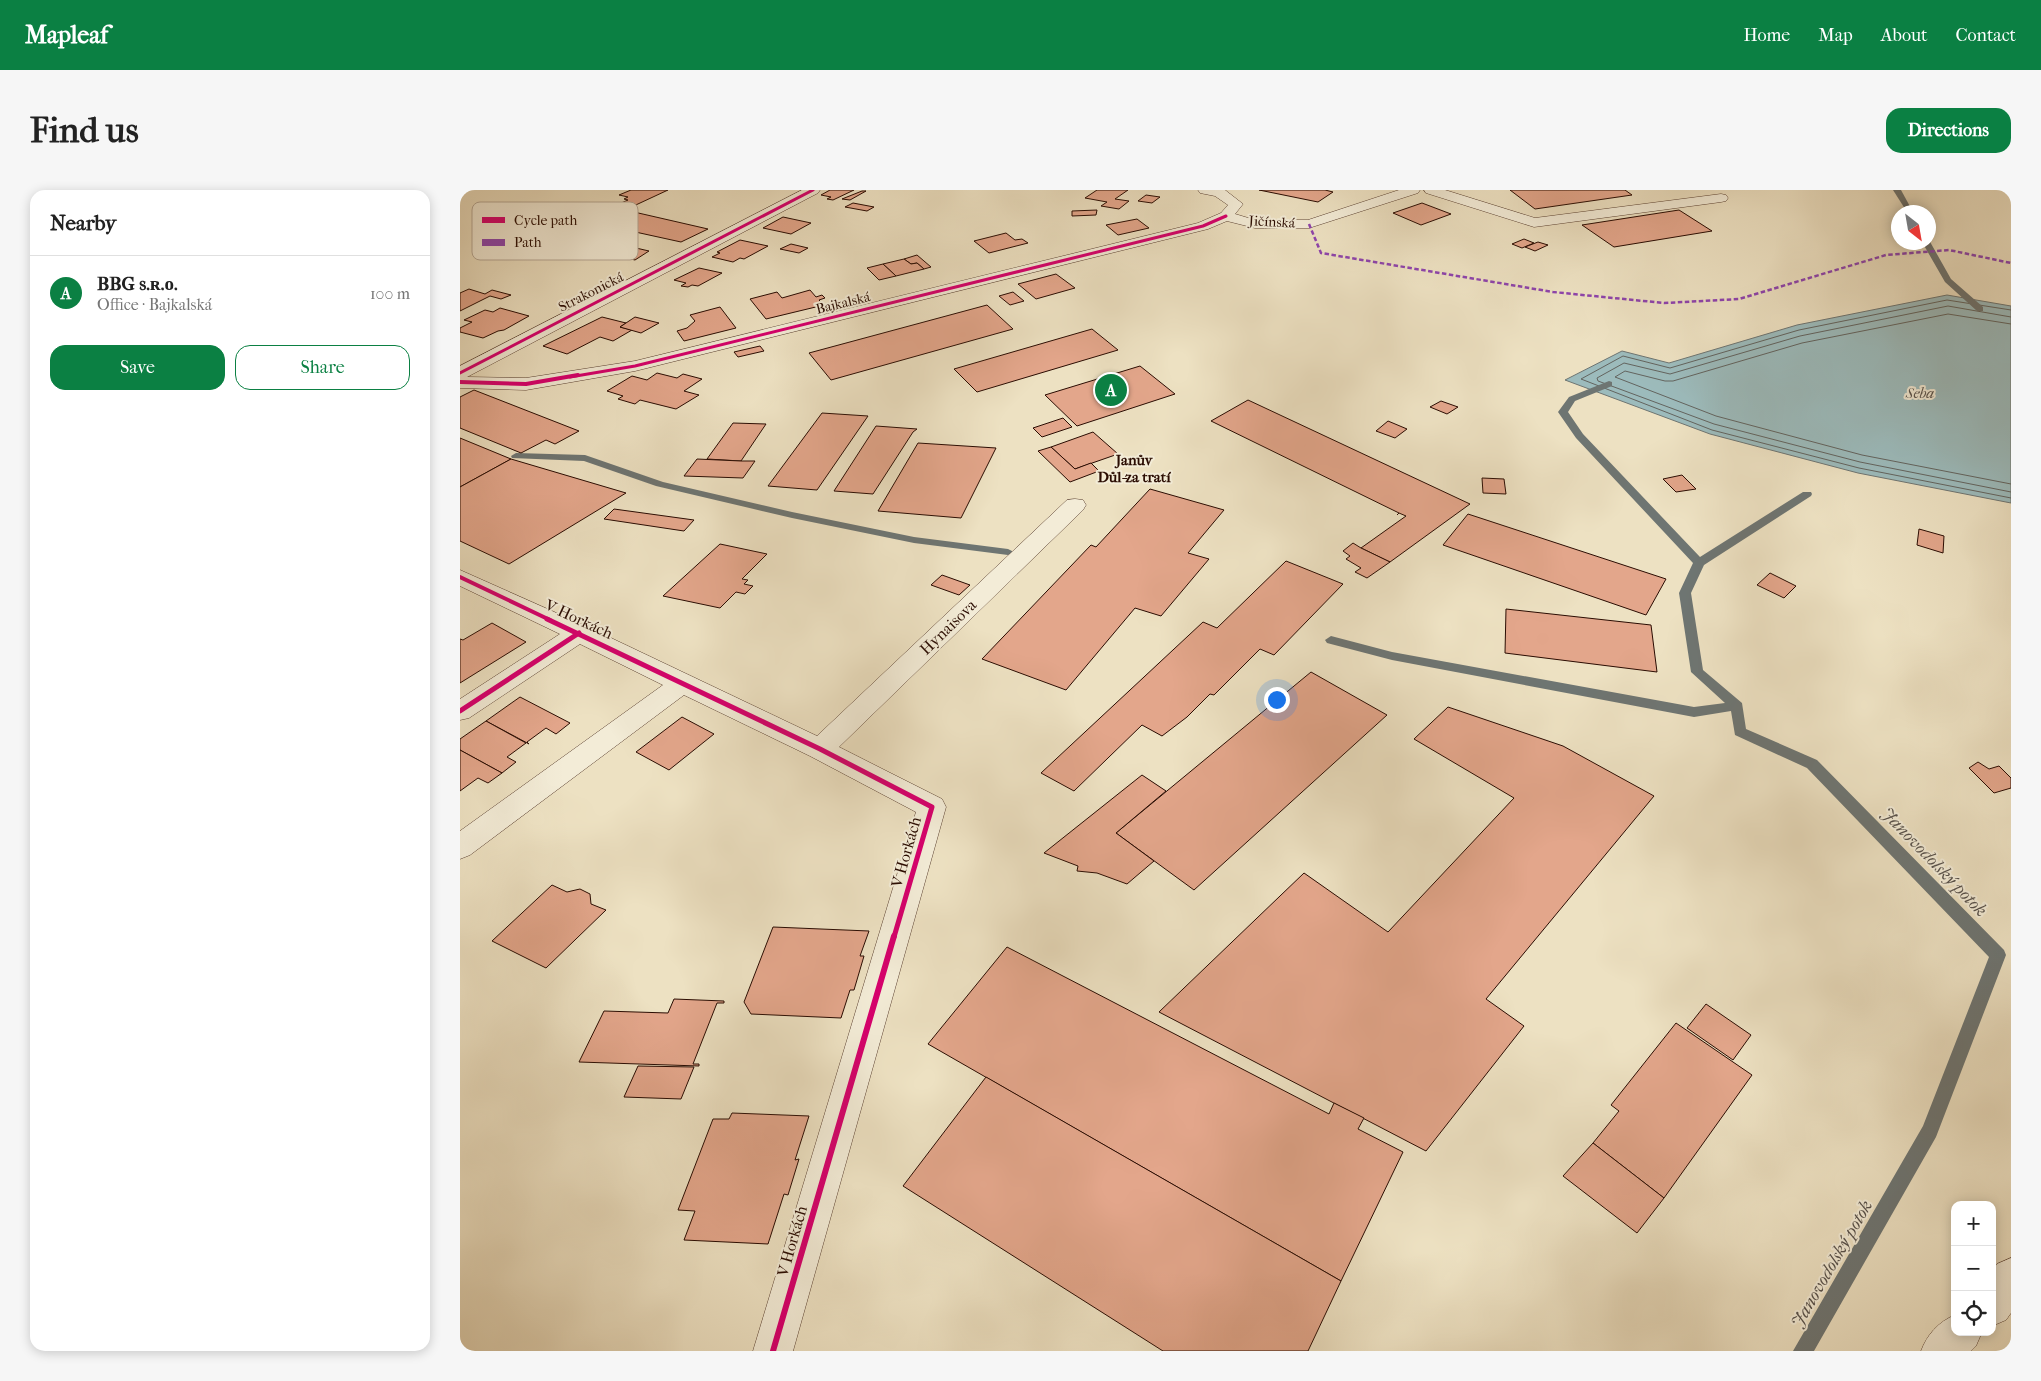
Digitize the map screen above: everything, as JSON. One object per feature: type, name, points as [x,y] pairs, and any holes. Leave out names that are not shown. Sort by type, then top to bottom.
[{"type":"street","name":"Strakonická","points":[[460,372],[813,190]]},
{"type":"street","name":"Jičínská","points":[[1205,190],[1220,193],[1236,204],[1226,216],[1255,224],[1309,224],[1413,190]]},
{"type":"street","points":[[1431,190],[1534,223],[1721,198]]},
{"type":"street","name":"Bajkalská","points":[[460,382],[526,384],[635,366],[1203,226],[1226,216]]},
{"type":"street","name":"Hynaisova","points":[[820,750],[1075,506]]},
{"type":"street","name":"V Horkách","points":[[460,577],[820,750],[932,808],[773,1351]]},
{"type":"street","points":[[460,711],[579,633]]},
{"type":"street","points":[[460,847],[683,683]]},
{"type":"street","points":[[1996,1300],[2011,1278]]},
{"type":"street","points":[[1941,1351],[1958,1336]]},
{"type":"water","name":"Seba","points":[[1947,295],[2011,306],[2011,503],[1858,473],[1710,434],[1565,380],[1622,351],[1669,363],[1797,325]]},
{"type":"building","points":[[631,190],[668,190],[638,204],[638,202],[623,202],[628,200],[624,199],[628,197],[619,195]]},
{"type":"building","points":[[830,190],[854,190],[833,200],[827,199],[831,197],[821,195]]},
{"type":"building","points":[[1097,190],[1128,190],[1115,199],[1129,201],[1119,209],[1101,206],[1107,202],[1085,198]]},
{"type":"building","points":[[1259,190],[1325,190],[1333,192],[1318,202]]},
{"type":"building","points":[[1510,190],[1625,190],[1632,195],[1535,209]]},
{"type":"building","points":[[866,191],[850,200],[842,199]]},
{"type":"building","points":[[1146,195],[1160,197],[1152,203],[1138,201]]},
{"type":"building","points":[[853,203],[874,207],[867,211],[845,207]]},
{"type":"building","points":[[1422,203],[1451,214],[1421,225],[1393,213]]},
{"type":"building","points":[[1097,210],[1096,215],[1072,216],[1072,211]]},
{"type":"building","points":[[1679,210],[1712,231],[1614,247],[1582,225]]},
{"type":"building","points":[[638,213],[708,229],[681,242],[638,233]]},
{"type":"building","points":[[783,217],[811,223],[791,234],[763,228]]},
{"type":"building","points":[[1137,219],[1149,228],[1118,235],[1106,225]]},
{"type":"building","points":[[1006,233],[1015,240],[1022,239],[1028,243],[989,253],[974,241]]},
{"type":"building","points":[[1524,239],[1534,243],[1522,248],[1512,244]]},
{"type":"building","points":[[740,240],[768,246],[744,259],[740,258],[733,262],[712,257],[720,253],[717,252]]},
{"type":"building","points":[[1538,242],[1548,245],[1535,251],[1525,247]]},
{"type":"building","points":[[791,244],[808,248],[799,253],[780,249]]},
{"type":"building","points":[[638,248],[649,251],[638,258]]},
{"type":"building","points":[[917,255],[931,267],[924,269],[917,263],[911,264],[904,259]]},
{"type":"building","points":[[904,259],[911,264],[917,263],[924,269],[896,276],[883,264]]},
{"type":"building","points":[[883,264],[896,276],[879,280],[867,268]]},
{"type":"building","points":[[699,268],[722,273],[698,286],[681,286],[686,283],[674,280]]},
{"type":"building","points":[[1056,274],[1075,288],[1036,299],[1018,284]]},
{"type":"building","points":[[469,289],[485,294],[492,290],[511,295],[501,299],[490,296],[460,311],[460,293]]},
{"type":"building","points":[[810,290],[816,297],[822,295],[825,298],[819,300],[824,305],[766,319],[750,299],[777,292],[782,298]]},
{"type":"building","points":[[1013,292],[1024,301],[1010,305],[999,296]]},
{"type":"building","points":[[987,305],[1013,329],[831,380],[809,353]]},
{"type":"building","points":[[720,307],[736,328],[684,341],[677,331],[687,328],[695,321],[690,315]]},
{"type":"building","points":[[500,308],[529,316],[504,330],[483,338],[460,332],[460,328],[472,322],[464,320],[485,310],[493,312]]},
{"type":"building","points":[[602,317],[626,323],[620,327],[632,330],[613,341],[600,337],[567,354],[543,346]]},
{"type":"building","points":[[635,317],[659,323],[641,333],[620,327]]},
{"type":"building","points":[[1092,329],[1118,350],[977,392],[954,369]]},
{"type":"building","points":[[760,346],[764,351],[738,357],[734,352]]},
{"type":"building","points":[[1140,366],[1175,394],[1077,426],[1045,395]]},
{"type":"building","points":[[657,373],[677,378],[683,374],[702,379],[684,391],[699,395],[676,409],[640,400],[635,404],[618,399],[623,396],[607,391],[632,376],[647,380]]},
{"type":"building","points":[[474,390],[579,431],[555,444],[546,440],[521,453],[460,428],[460,397]]},
{"type":"building","points":[[1248,400],[1470,504],[1390,562],[1361,548],[1406,516],[1211,421]]},
{"type":"building","points":[[1441,401],[1458,407],[1447,414],[1430,407]]},
{"type":"building","points":[[822,413],[868,416],[817,490],[768,486]]},
{"type":"building","points":[[1063,418],[1072,427],[1042,437],[1033,428]]},
{"type":"building","points":[[1388,421],[1407,429],[1395,438],[1376,431]]},
{"type":"building","points":[[733,423],[766,424],[741,461],[707,459]]},
{"type":"building","points":[[876,426],[917,429],[913,432],[873,494],[834,491]]},
{"type":"building","points":[[1093,432],[1118,454],[1075,469],[1051,447]]},
{"type":"building","points":[[460,438],[511,459],[460,487]]},
{"type":"building","points":[[918,443],[996,448],[961,518],[878,511]]},
{"type":"building","points":[[1051,447],[1075,469],[1091,463],[1099,471],[1070,482],[1038,451]]},
{"type":"building","points":[[511,459],[626,493],[509,564],[460,541],[460,487]]},
{"type":"building","points":[[697,459],[755,461],[743,478],[684,476]]},
{"type":"building","points":[[1682,475],[1696,489],[1676,492],[1663,479]]},
{"type":"building","points":[[1482,478],[1504,479],[1506,494],[1483,493]]},
{"type":"building","points":[[1150,489],[1224,510],[1188,553],[1209,559],[1161,616],[1135,608],[1066,690],[982,659],[1091,545],[1096,547]]},
{"type":"building","points":[[614,509],[694,520],[684,531],[604,519]]},
{"type":"building","points":[[1468,514],[1666,579],[1646,615],[1443,545]]},
{"type":"building","points":[[1919,529],[1944,536],[1943,553],[1917,545]]},
{"type":"building","points":[[1353,543],[1390,562],[1367,578],[1355,572],[1361,568],[1346,559],[1350,556],[1343,551]]},
{"type":"building","points":[[720,544],[767,554],[742,579],[748,580],[744,584],[753,586],[745,594],[736,592],[720,608],[663,596]]},
{"type":"building","points":[[1286,561],[1343,584],[1274,655],[1260,649],[1214,695],[1210,694],[1187,717],[1162,736],[1142,725],[1074,791],[1041,773],[1203,622],[1217,628]]},
{"type":"building","points":[[1770,573],[1796,586],[1784,598],[1757,585]]},
{"type":"building","points":[[942,575],[970,585],[959,595],[931,585]]},
{"type":"building","points":[[1506,609],[1651,625],[1657,672],[1505,653]]},
{"type":"building","points":[[492,623],[526,642],[460,683],[460,639],[463,640]]},
{"type":"building","points":[[1311,672],[1387,715],[1194,890],[1116,833]]},
{"type":"building","points":[[520,697],[570,723],[556,734],[546,728],[527,742],[529,744],[486,721]]},
{"type":"building","points":[[1448,707],[1563,746],[1654,796],[1486,999],[1524,1026],[1426,1151],[1159,1012],[1304,873],[1388,932],[1514,798],[1414,739]]},
{"type":"building","points":[[682,717],[714,734],[669,770],[636,752]]},
{"type":"building","points":[[486,721],[526,743],[507,757],[516,762],[502,773],[460,750],[460,739]]},
{"type":"building","points":[[460,750],[502,773],[488,783],[478,778],[460,791]]},
{"type":"building","points":[[1978,762],[1989,769],[1999,766],[2011,778],[2011,788],[1994,793],[1969,768]]},
{"type":"building","points":[[1142,775],[1166,791],[1116,833],[1154,861],[1127,884],[1097,873],[1077,871],[1078,866],[1044,853]]},
{"type":"building","points":[[552,885],[567,892],[580,889],[590,894],[591,904],[606,910],[546,968],[492,941]]},
{"type":"building","points":[[773,927],[869,931],[860,956],[864,956],[854,990],[850,990],[841,1018],[751,1014],[744,1002]]},
{"type":"building","points":[[1007,947],[1329,1114],[1334,1103],[1364,1118],[1358,1129],[1403,1152],[1341,1281],[928,1044]]},
{"type":"building","points":[[674,999],[724,1001],[724,1003],[717,1003],[693,1064],[699,1064],[699,1066],[579,1062],[604,1011],[668,1013]]},
{"type":"building","points":[[1706,1004],[1751,1035],[1733,1060],[1687,1028]]},
{"type":"building","points":[[1676,1023],[1752,1075],[1664,1198],[1593,1143],[1619,1111],[1611,1105]]},
{"type":"building","points":[[638,1066],[694,1067],[681,1099],[624,1097]]},
{"type":"building","points":[[986,1077],[1341,1281],[1308,1351],[1163,1351],[903,1186]]},
{"type":"building","points":[[732,1113],[809,1116],[795,1160],[799,1159],[788,1195],[784,1194],[768,1244],[684,1240],[695,1211],[678,1210],[713,1119],[729,1119]]},
{"type":"building","points":[[1593,1143],[1664,1198],[1637,1233],[1563,1176]]},
{"type":"waterway","name":"Janovodolský potok","points":[[1897,190],[1906,205]]},
{"type":"waterway","name":"Janovodolský potok","points":[[1931,250],[1948,280],[1980,309]]},
{"type":"waterway","points":[[1609,384],[1572,399],[1563,412],[1579,436],[1699,563]]},
{"type":"waterway","points":[[516,456],[585,458],[660,484],[792,515],[914,540],[1008,552]]},
{"type":"waterway","name":"Janovodolský potok","points":[[1699,563],[1807,494]]},
{"type":"waterway","name":"Janovodolský potok","points":[[1699,563],[1685,593],[1697,672],[1737,706]]},
{"type":"waterway","points":[[1331,640],[1392,656],[1694,712],[1737,706]]},
{"type":"waterway","name":"Janovodolský potok","points":[[1737,706],[1740,732],[1812,764],[1998,955],[1930,1131],[1803,1351]]},
{"type":"marked path","points":[[1309,224],[1321,253],[1553,292],[1664,303],[1739,299],[1886,255],[1949,250],[2011,263]]},
{"type":"cycle path","points":[[460,373],[813,190]]},
{"type":"cycle path","points":[[460,382],[526,384],[635,366],[1203,226],[1226,216]]},
{"type":"cycle path","points":[[460,577],[820,749],[932,807],[773,1351]]},
{"type":"cycle path","points":[[460,711],[579,633]]},
{"type":"place","name":"BBG s.ʀ.ᴏ.","points":[[1111,390]]},
{"type":"district","name":"Janův Důl-za tratí","points":[[1134,468]]}]
